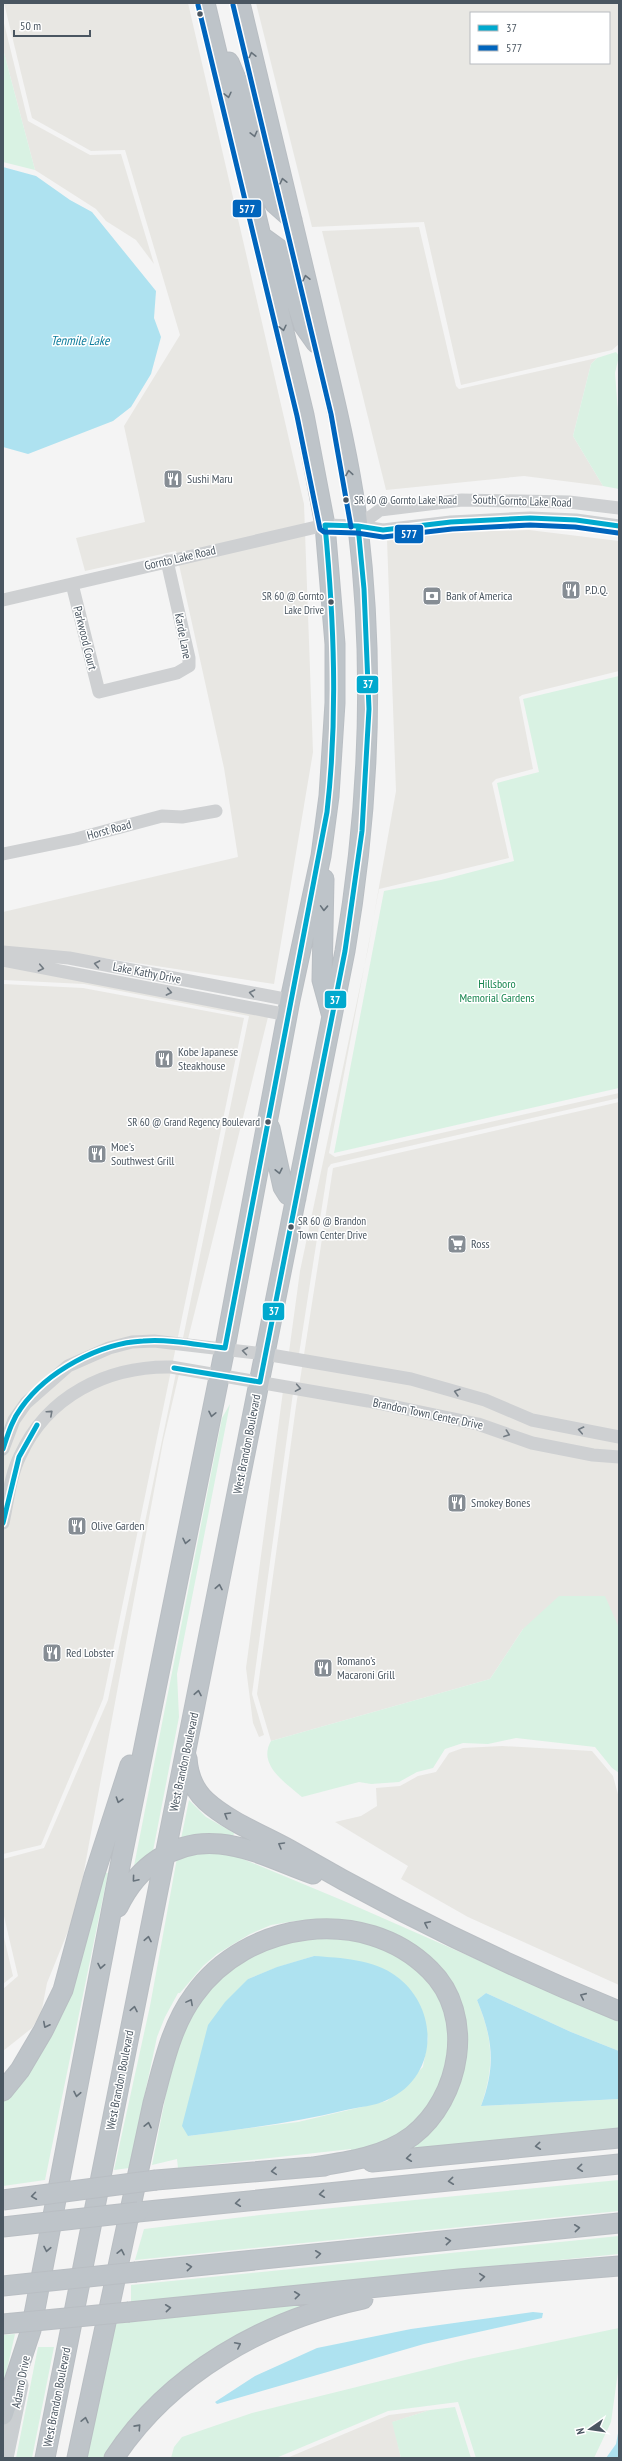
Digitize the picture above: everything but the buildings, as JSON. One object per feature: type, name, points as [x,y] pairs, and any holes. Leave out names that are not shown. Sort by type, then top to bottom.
[{"type":"highway","name":"West Brandon Boulevard","points":[[45,2458],[164,1854],[260,1382],[332,1013],[355,891],[367,768],[367,646],[358,526],[338,413],[240,3]]},
{"type":"highway","points":[[206,4],[245,100],[268,192],[275,204],[292,219]]},
{"type":"highway","points":[[3,2415],[31,2330],[157,1683],[225,1348],[289,1008],[321,856],[329,796],[335,703],[334,637],[325,525],[304,416],[206,4]]},
{"type":"highway","points":[[261,236],[279,248],[304,326],[324,354]]},
{"type":"highway","points":[[321,856],[325,888],[322,980],[332,1013]]},
{"type":"highway","points":[[268,1119],[282,1186],[288,1195],[296,1198]]},
{"type":"highway","points":[[3,2091],[20,2070],[39,2038],[63,1990],[94,1876],[157,1683]]},
{"type":"highway","points":[[186,1751],[189,1774],[193,1783],[212,1806],[363,1893],[462,1941],[619,2011]]},
{"type":"highway","points":[[109,1928],[123,1897],[134,1879],[164,1854],[181,1848],[207,1843],[233,1846],[363,1893]]},
{"type":"highway","points":[[77,2458],[153,2103],[166,2053],[193,1996],[208,1977],[227,1959],[270,1938],[296,1931],[327,1928],[366,1933],[387,1940],[411,1953],[431,1971],[443,1988],[455,2018],[458,2041],[455,2069],[445,2096],[432,2117],[412,2136],[391,2148],[354,2161],[313,2168]]},
{"type":"highway","points":[[3,2200],[156,2180],[313,2168],[619,2138]]},
{"type":"highway","points":[[3,2227],[619,2164]]},
{"type":"highway","points":[[3,2286],[619,2223]]},
{"type":"highway","points":[[3,2324],[458,2279],[619,2266]]},
{"type":"highway","points":[[114,2458],[136,2430],[157,2407],[201,2369],[228,2350],[304,2314],[333,2305],[458,2279]]},
{"type":"main road","name":"Adamo Drive","points":[[5,2458],[31,2330]]},
{"type":"street","name":"South Gornto Lake Road","points":[[358,526],[380,510],[462,500],[569,502],[619,508]]},
{"type":"street","name":"South Gornto Lake Road","points":[[358,526],[383,530],[451,522],[530,518],[576,520],[619,526]]},
{"type":"street","name":"Gornto Lake Road","points":[[3,600],[325,525],[358,526]]},
{"type":"street","name":"Karde Lane","points":[[99,692],[177,673],[189,666],[190,658],[167,561]]},
{"type":"street","name":"Parkwood Court","points":[[72,584],[99,692]]},
{"type":"street","name":"Horst Road","points":[[3,854],[76,839],[162,816],[182,817],[216,811]]},
{"type":"street","name":"Lake Kathy Drive","points":[[3,952],[69,958],[289,1008]]},
{"type":"street","name":"Lake Kathy Drive","points":[[3,960],[289,1008]]},
{"type":"street","name":"Brandon Town Center Drive","points":[[3,1449],[14,1420],[26,1403],[54,1376],[88,1355],[132,1342],[154,1341],[225,1348],[411,1379],[485,1400],[532,1420],[619,1437]]},
{"type":"street","name":"Brandon Town Center Drive","points":[[3,1523],[19,1456],[39,1423],[67,1399],[95,1381],[132,1369],[170,1367],[260,1382],[478,1424],[532,1443],[593,1456],[619,1457]]},
{"type":"shaded area","points":[[4,3],[188,3],[304,504],[313,752],[274,984],[71,953],[3,947],[3,912],[238,857],[224,768],[176,551],[85,571],[76,538],[145,522],[124,426],[180,335],[125,150],[91,151],[32,118]]},
{"type":"shaded area","points":[[256,3],[619,3],[619,344],[612,350],[461,385],[424,222],[312,227]]},
{"type":"shaded area","points":[[3,19],[28,121],[90,155],[121,154],[154,264],[136,240],[106,221],[96,209],[35,170],[3,49]]},
{"type":"shaded area","points":[[419,227],[456,386],[459,389],[597,358],[591,364],[573,436],[603,486],[524,476],[386,490],[322,231]]},
{"type":"shaded area","points":[[529,530],[619,541],[619,671],[519,697],[533,769],[496,779],[492,783],[509,858],[379,889],[373,919],[396,791],[387,539],[432,533]]},
{"type":"shaded area","points":[[373,919],[368,949],[364,966]]},
{"type":"shaded area","points":[[3,965],[268,1017],[188,1339],[183,1338],[249,1016],[84,984],[3,980]]},
{"type":"shaded area","points":[[364,966],[329,1153],[335,1157],[619,1093],[619,1098],[331,1164],[328,1168],[299,1354],[289,1352],[300,1271]]},
{"type":"shaded area","points":[[3,984],[83,988],[244,1018],[103,1699],[41,1845],[3,1854]]},
{"type":"shaded area","points":[[619,1102],[619,1628],[523,1629],[490,1679],[271,1741],[257,1694],[296,1406],[333,1168]]},
{"type":"shaded area","points":[[176,1373],[179,1374],[163,1442],[77,1909],[47,1983],[41,2014],[32,2028],[3,2051],[3,1989],[18,1976],[3,1912],[3,1859],[44,1848],[108,1700]]},
{"type":"shaded area","points":[[283,1391],[293,1393],[252,1694],[264,1735],[259,1737],[253,1723],[246,1668]]},
{"type":"shaded area","points":[[502,1746],[592,1751],[613,1776],[619,1798],[619,1985],[468,1917],[401,1879],[408,1866],[335,1822],[361,1816],[377,1806],[376,1788],[400,1786],[418,1776],[436,1772],[449,1753],[463,1748]]},
{"type":"shaded area","points":[[3,1933],[13,1976],[3,1984]]},
{"type":"shaded area","points":[[430,2410],[393,2422],[401,2458],[287,2458],[389,2415]]},
{"type":"green space","points":[[3,49],[35,170],[3,162]]},
{"type":"green space","points":[[616,352],[619,356],[615,373],[619,425],[619,489],[603,486],[573,436],[591,364],[597,358]]},
{"type":"green space","name":"Hillsboro Memorial Gardens","points":[[619,676],[619,1088],[334,1153],[384,891],[441,880],[514,861],[497,783],[539,772],[523,699]]},
{"type":"green space","points":[[230,1404],[177,1674],[179,1717],[153,1851],[134,1866],[222,1418]]},
{"type":"green space","points":[[559,1596],[605,1596],[619,1628],[619,1773],[612,1768],[595,1747],[516,1738],[488,1744],[463,1743],[445,1749],[433,1768],[417,1772],[399,1782],[371,1784],[359,1782],[302,1797],[281,1779],[270,1766],[268,1750],[271,1741],[490,1679],[523,1629]]},
{"type":"green space","points":[[189,1800],[206,1817],[234,1833],[233,1837],[181,1839]]},
{"type":"green space","points":[[214,1852],[231,1854],[344,1901],[619,2022],[619,2051],[571,2032],[486,1993],[477,2000],[486,2027],[490,2052],[489,2078],[481,2106],[619,2099],[619,2130],[403,2154],[438,2118],[456,2007],[376,1928],[339,1920],[295,1921],[271,1925],[250,1934],[217,1954],[203,1966],[180,1993],[178,1993],[165,2017],[157,2037],[129,2168],[114,2170],[150,2006],[177,1858],[199,1853]]},
{"type":"green space","points":[[101,1872],[108,1873],[45,2180],[3,2186],[3,2102],[17,2085]]},
{"type":"green space","points":[[340,1934],[409,1959],[438,1995],[445,2012],[450,2048],[438,2094],[403,2135],[352,2155],[351,2149],[178,2168],[177,2159],[152,2165],[180,2033],[209,1985],[269,1945]],"holes":[[[314,1956],[396,1976],[416,1999],[428,2038],[423,2067],[387,2101],[298,2122],[188,2136],[248,1979],[278,1967]]]},
{"type":"green space","points":[[619,2180],[619,2211],[135,2260],[144,2229],[260,2215]]},
{"type":"green space","points":[[619,2236],[619,2254],[131,2302],[131,2285]]},
{"type":"green space","points":[[308,2303],[308,2307],[261,2324],[107,2458],[84,2458],[113,2324]]},
{"type":"green space","points":[[619,2328],[619,2365],[611,2422],[594,2458],[476,2458],[458,2402],[388,2411],[276,2458],[171,2458],[174,2447],[182,2437],[252,2413],[469,2359]]},
{"type":"green space","points":[[15,2334],[3,2387],[3,2335]]},
{"type":"green space","points":[[38,2347],[54,2347],[32,2458],[16,2458]]},
{"type":"green space","points":[[455,2407],[471,2458],[401,2458],[392,2422],[430,2410]]},
{"type":"water","name":"Tenmile Lake","points":[[3,167],[36,176],[70,200],[92,212],[156,291],[154,318],[161,337],[151,374],[131,407],[113,421],[28,454],[3,447]]},
{"type":"water","points":[[314,1956],[356,1960],[377,1966],[396,1976],[410,1990],[420,2006],[426,2023],[428,2041],[424,2059],[417,2075],[404,2089],[387,2100],[377,2104],[287,2122],[188,2136],[182,2126],[208,2025],[225,2002],[248,1979],[277,1967]]},
{"type":"water","points":[[486,1993],[571,2032],[619,2051],[619,2099],[481,2106],[489,2078],[491,2053],[486,2027],[477,2000]]},
{"type":"water","points":[[533,2312],[543,2313],[542,2318],[424,2344],[217,2404],[215,2402],[255,2376],[317,2348],[411,2329]]},
{"type":"water","points":[[619,2428],[619,2458],[606,2458],[616,2444]]},
{"type":"transit line","name":"577","points":[[198,5],[297,416],[320,529],[324,532],[357,533],[383,537],[452,529],[530,525],[575,527],[618,533]]},
{"type":"transit line","name":"577","points":[[233,5],[331,414],[351,527]]},
{"type":"transit line","name":"37","points":[[3,1449],[15,1417],[32,1395],[45,1382],[60,1371],[92,1353],[109,1347],[143,1341],[174,1342],[225,1348],[327,812],[333,740],[334,668],[331,597],[325,525],[358,526],[383,530],[451,522],[530,518],[576,520],[619,526]]},
{"type":"transit line","name":"37","points":[[174,1368],[260,1382],[345,951],[362,831],[369,709],[364,589],[358,526]]},
{"type":"transit line","name":"37","points":[[3,1523],[19,1457],[37,1425]]},
{"type":"place","name":"Sushi Maru","points":[[173,479]]},
{"type":"place","name":"SR 60 @ Gornto Lake Road","points":[[346,500]]},
{"type":"place","name":"P.D.Q.","points":[[571,590]]},
{"type":"place","name":"Bank of America","points":[[432,596]]},
{"type":"place","name":"SR 60 @ Gornto Lake Drive","points":[[331,602]]},
{"type":"place","name":"Kobe Japanese Steakhouse","points":[[164,1059]]},
{"type":"place","name":"SR 60 @ Grand Regency Boulevard","points":[[268,1122]]},
{"type":"place","name":"Moe's Southwest Grill","points":[[97,1154]]},
{"type":"place","name":"SR 60 @ Brandon Town Center Drive","points":[[291,1227]]},
{"type":"place","name":"Ross","points":[[457,1244]]},
{"type":"place","name":"Smokey Bones","points":[[457,1503]]},
{"type":"place","name":"Olive Garden","points":[[77,1526]]},
{"type":"place","name":"Red Lobster","points":[[52,1653]]},
{"type":"place","name":"Romano's Macaroni Grill","points":[[323,1668]]}]
